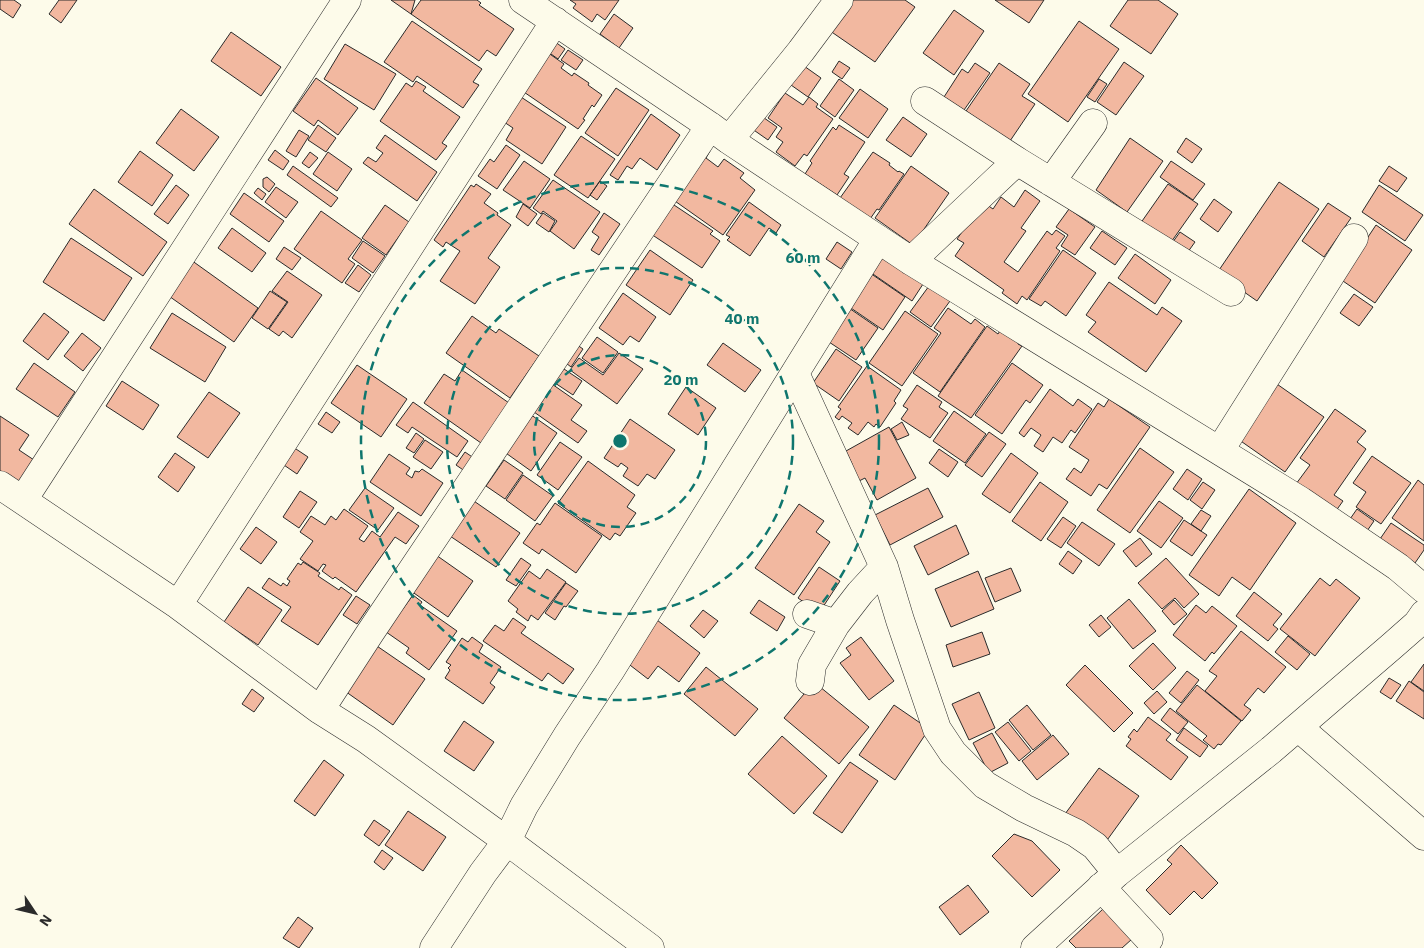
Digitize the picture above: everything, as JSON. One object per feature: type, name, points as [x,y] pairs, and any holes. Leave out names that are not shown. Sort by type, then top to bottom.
[{"type":"street","points":[[23,500],[347,0]]},
{"type":"street","points":[[523,0],[910,261],[1301,501],[1398,567],[1424,589]]},
{"type":"street","points":[[320,710],[381,617],[719,133],[801,51],[839,0]]},
{"type":"street","points":[[178,605],[555,20]]},
{"type":"street","points":[[925,101],[1051,182],[1231,292]]},
{"type":"street","points":[[1051,182],[1093,123]]},
{"type":"street","points":[[910,261],[1017,160]]},
{"type":"street","points":[[1220,450],[1354,238]]},
{"type":"street","points":[[434,948],[483,873],[507,841],[524,806],[567,736],[610,671],[878,239]]},
{"type":"street","points":[[795,373],[884,567],[937,729],[953,753],[985,786],[1024,808],[1076,833],[1094,846],[1109,880],[1149,939]]},
{"type":"street","points":[[0,485],[178,605],[320,710],[366,739],[507,841],[650,948]]},
{"type":"street","points":[[810,681],[812,665],[836,624],[860,593],[884,567]]},
{"type":"street","points":[[806,614],[836,624]]},
{"type":"street","points":[[1035,948],[1109,880],[1298,727],[1417,624],[1424,614]]},
{"type":"street","points":[[1298,727],[1424,836]]},
{"type":"building","points":[[0,0],[14,0],[21,5],[13,18],[0,9]]},
{"type":"building","points":[[59,0],[77,0],[61,23],[49,14]]},
{"type":"building","points":[[391,0],[415,0],[411,14]]},
{"type":"building","points":[[421,0],[477,0],[481,3],[479,5],[514,29],[496,56],[487,50],[479,61],[411,14]]},
{"type":"building","points":[[570,0],[619,0],[605,20],[597,14],[592,22],[573,8],[576,4]]},
{"type":"building","points":[[841,0],[905,0],[915,7],[875,62],[823,26]]},
{"type":"building","points":[[995,0],[1044,0],[1029,23]]},
{"type":"building","points":[[1128,0],[1158,0],[1178,14],[1151,54],[1110,26]]},
{"type":"building","points":[[954,10],[984,31],[954,75],[923,53]]},
{"type":"building","points":[[614,14],[633,28],[619,48],[600,34]]},
{"type":"building","points":[[412,21],[482,69],[473,82],[479,85],[463,108],[417,76],[413,82],[384,62]]},
{"type":"building","points":[[1079,21],[1119,49],[1068,122],[1028,94]]},
{"type":"building","points":[[231,32],[281,67],[261,96],[211,61]]},
{"type":"building","points":[[551,39],[565,49],[558,59],[544,49]]},
{"type":"building","points":[[345,44],[396,74],[374,110],[324,79]]},
{"type":"building","points":[[544,50],[564,64],[561,68],[572,76],[574,73],[602,95],[594,107],[592,105],[583,119],[585,120],[578,129],[518,88]]},
{"type":"building","points":[[568,50],[583,60],[576,70],[561,60]]},
{"type":"building","points":[[839,61],[850,68],[842,79],[832,72]]},
{"type":"building","points":[[1124,62],[1144,76],[1116,115],[1097,102]]},
{"type":"building","points":[[975,63],[990,73],[964,110],[944,97],[962,69],[968,73]]},
{"type":"building","points":[[999,63],[1030,84],[1022,96],[1035,104],[1010,141],[966,111]]},
{"type":"building","points":[[804,66],[821,78],[808,97],[791,85],[787,90],[783,87]]},
{"type":"building","points":[[316,78],[358,108],[338,135],[318,120],[314,126],[293,111]]},
{"type":"building","points":[[839,79],[854,90],[835,117],[820,106]]},
{"type":"building","points":[[1099,79],[1107,84],[1095,102],[1087,97]]},
{"type":"building","points":[[416,81],[426,87],[423,91],[460,117],[442,143],[447,146],[436,160],[380,121],[406,83],[412,87]]},
{"type":"building","points":[[616,88],[649,110],[618,156],[585,133]]},
{"type":"building","points":[[860,89],[888,109],[868,138],[839,118]]},
{"type":"building","points":[[785,93],[803,105],[809,97],[818,104],[816,107],[833,119],[807,156],[804,154],[795,166],[776,152],[783,142],[776,137],[782,128],[768,118]]},
{"type":"building","points":[[521,97],[566,127],[542,164],[506,140],[513,128],[504,122]]},
{"type":"building","points":[[181,109],[219,137],[194,171],[156,143]]},
{"type":"building","points":[[757,113],[777,127],[768,140],[748,126]]},
{"type":"building","points":[[651,114],[680,135],[657,170],[640,158],[632,169],[627,166],[618,180],[610,175]]},
{"type":"building","points":[[903,117],[927,134],[911,157],[886,140]]},
{"type":"building","points":[[318,125],[336,138],[326,152],[308,140]]},
{"type":"building","points":[[839,125],[865,142],[844,174],[849,177],[837,195],[805,174],[812,163],[810,161],[833,127],[836,130]]},
{"type":"building","points":[[299,130],[309,136],[296,157],[286,151]]},
{"type":"building","points":[[385,135],[437,172],[417,201],[363,163],[368,157],[376,162],[383,153],[376,148]]},
{"type":"building","points":[[581,136],[615,159],[588,198],[554,175]]},
{"type":"building","points":[[1130,138],[1163,161],[1127,212],[1096,190]]},
{"type":"building","points":[[1186,138],[1202,149],[1192,163],[1177,152]]},
{"type":"building","points":[[506,145],[520,155],[497,189],[478,176],[490,159],[494,162]]},
{"type":"building","points":[[701,145],[710,151],[706,158],[718,167],[724,159],[744,173],[740,178],[755,190],[723,235],[665,194]]},
{"type":"building","points":[[275,150],[289,161],[283,170],[268,160]]},
{"type":"building","points":[[140,151],[173,175],[152,206],[118,182]]},
{"type":"building","points":[[310,152],[318,158],[309,168],[302,163]]},
{"type":"building","points":[[328,152],[352,169],[337,191],[313,174]]},
{"type":"building","points":[[873,152],[890,163],[889,165],[898,172],[904,174],[879,210],[877,209],[870,219],[840,198]]},
{"type":"building","points":[[524,161],[550,179],[530,208],[503,190]]},
{"type":"building","points":[[1171,161],[1205,184],[1193,200],[1160,177]]},
{"type":"building","points":[[293,166],[338,198],[331,207],[287,175]]},
{"type":"building","points":[[911,166],[949,193],[913,245],[875,218]]},
{"type":"building","points":[[1389,166],[1407,178],[1397,192],[1379,181]]},
{"type":"building","points":[[267,177],[275,184],[269,192],[263,187],[263,179]]},
{"type":"building","points":[[553,180],[600,212],[574,249],[550,231],[557,221],[543,211],[541,214],[533,208]]},
{"type":"building","points":[[600,181],[607,186],[597,200],[590,195]]},
{"type":"building","points":[[1279,182],[1319,209],[1257,301],[1217,273]]},
{"type":"building","points":[[476,184],[491,194],[484,203],[511,225],[488,258],[500,267],[475,304],[440,281],[460,251],[446,242],[443,247],[434,240],[471,185],[474,187]]},
{"type":"building","points":[[1168,184],[1198,204],[1169,245],[1140,224]]},
{"type":"building","points":[[176,185],[189,195],[168,224],[154,214]]},
{"type":"building","points":[[1379,185],[1423,215],[1405,241],[1362,212]]},
{"type":"building","points":[[276,187],[298,202],[286,218],[265,202]]},
{"type":"building","points":[[258,188],[266,194],[262,200],[254,193]]},
{"type":"building","points":[[94,189],[167,242],[143,276],[69,224]]},
{"type":"building","points":[[1025,190],[1040,201],[1021,228],[1026,231],[1004,262],[1018,272],[1047,231],[1052,235],[1056,230],[1065,236],[1056,248],[1060,251],[1027,300],[1022,296],[1017,304],[1002,293],[1004,290],[955,256],[964,243],[957,239],[983,202],[993,209],[1001,197],[1014,207]]},
{"type":"building","points":[[244,193],[284,221],[269,242],[230,214]]},
{"type":"building","points":[[1214,199],[1232,212],[1218,232],[1200,219]]},
{"type":"building","points":[[749,202],[781,225],[776,233],[769,228],[750,256],[727,240],[730,237],[726,235]]},
{"type":"building","points":[[671,203],[713,231],[710,234],[720,241],[702,268],[651,234]]},
{"type":"building","points":[[1328,203],[1351,218],[1324,257],[1302,241]]},
{"type":"building","points":[[523,204],[537,214],[528,226],[516,217]]},
{"type":"building","points":[[385,205],[409,222],[386,255],[362,238]]},
{"type":"building","points":[[1069,209],[1095,227],[1075,255],[1061,246],[1068,235],[1056,227]]},
{"type":"building","points":[[321,211],[362,240],[348,259],[355,264],[342,283],[294,249]]},
{"type":"building","points":[[543,213],[555,221],[549,232],[536,223]]},
{"type":"building","points":[[604,213],[620,224],[599,255],[591,250],[599,237],[592,232]]},
{"type":"building","points":[[1376,225],[1412,250],[1375,303],[1340,279]]},
{"type":"building","points":[[232,228],[266,253],[252,272],[218,248]]},
{"type":"building","points":[[1102,231],[1127,248],[1115,265],[1090,248]]},
{"type":"building","points":[[1180,232],[1195,242],[1185,256],[1170,246]]},
{"type":"building","points":[[71,238],[132,278],[104,321],[43,282]]},
{"type":"building","points":[[363,241],[385,256],[373,273],[352,258]]},
{"type":"building","points":[[837,242],[852,252],[841,269],[826,259]]},
{"type":"building","points":[[284,247],[301,258],[292,270],[276,259]]},
{"type":"building","points":[[650,250],[693,280],[670,315],[626,285]]},
{"type":"building","points":[[1063,250],[1096,273],[1066,316],[1045,301],[1041,306],[1029,299]]},
{"type":"building","points":[[883,252],[925,281],[912,301],[870,272]]},
{"type":"building","points":[[1135,254],[1171,280],[1155,304],[1118,278]]},
{"type":"building","points":[[191,260],[258,308],[234,342],[166,294]]},
{"type":"building","points":[[358,265],[371,275],[359,292],[345,283]]},
{"type":"building","points":[[287,271],[322,295],[292,338],[283,331],[279,336],[269,329],[288,302],[272,291]]},
{"type":"building","points":[[870,273],[905,297],[883,330],[848,306]]},
{"type":"building","points":[[1109,282],[1157,315],[1162,307],[1182,321],[1146,372],[1088,332],[1096,322],[1086,315]]},
{"type":"building","points":[[929,286],[950,301],[931,327],[910,312]]},
{"type":"building","points":[[270,291],[287,302],[268,329],[252,318]]},
{"type":"building","points":[[623,293],[656,317],[639,342],[630,336],[623,345],[599,328]]},
{"type":"building","points":[[1354,294],[1373,307],[1359,326],[1340,313]]},
{"type":"building","points":[[846,306],[878,328],[856,360],[829,342]]},
{"type":"building","points":[[948,308],[971,324],[975,319],[985,327],[940,392],[913,373],[941,333],[934,328]]},
{"type":"building","points":[[905,311],[938,334],[902,386],[869,363]]},
{"type":"building","points":[[44,313],[69,332],[48,360],[23,341]]},
{"type":"building","points":[[172,313],[226,347],[205,382],[150,348]]},
{"type":"building","points":[[472,316],[496,333],[499,329],[539,356],[510,398],[446,353]]},
{"type":"building","points":[[987,326],[998,334],[1001,329],[1020,342],[1018,344],[1022,346],[971,418],[938,396]]},
{"type":"building","points":[[82,333],[101,348],[83,371],[64,356]]},
{"type":"building","points":[[597,337],[618,352],[603,373],[582,358]]},
{"type":"building","points":[[573,342],[583,349],[571,367],[561,359]]},
{"type":"building","points":[[723,343],[761,370],[745,392],[707,365]]},
{"type":"building","points":[[836,349],[862,367],[839,401],[813,383]]},
{"type":"building","points":[[619,353],[643,369],[617,404],[570,370],[579,358],[603,375]]},
{"type":"building","points":[[34,363],[75,392],[58,417],[16,389]]},
{"type":"building","points":[[1012,363],[1043,385],[1030,403],[1026,400],[1002,434],[975,415]]},
{"type":"building","points":[[357,365],[407,399],[381,437],[331,403]]},
{"type":"building","points":[[867,366],[901,390],[894,401],[896,403],[880,427],[876,424],[874,427],[868,422],[858,435],[848,428],[852,423],[842,416],[839,420],[835,417],[841,409],[838,407]]},
{"type":"building","points":[[561,367],[582,381],[573,395],[552,381]]},
{"type":"building","points":[[462,370],[509,403],[481,443],[424,403],[444,374],[455,381]]},
{"type":"building","points":[[122,381],[159,405],[143,430],[106,406]]},
{"type":"building","points":[[549,382],[582,405],[571,420],[587,431],[578,443],[534,412],[543,400],[538,397]]},
{"type":"building","points":[[1274,382],[1324,417],[1285,472],[1235,437]]},
{"type":"building","points":[[917,385],[942,402],[939,407],[948,413],[930,438],[901,419],[908,409],[903,406]]},
{"type":"building","points":[[686,387],[716,408],[698,435],[668,414]]},
{"type":"building","points":[[1050,389],[1073,406],[1078,399],[1092,409],[1075,433],[1071,430],[1062,443],[1053,437],[1043,452],[1034,446],[1041,435],[1031,428],[1024,437],[1019,433]]},
{"type":"building","points":[[209,392],[240,413],[208,458],[177,437]]},
{"type":"building","points":[[1109,399],[1150,427],[1107,489],[1099,484],[1091,496],[1066,479],[1074,468],[1081,473],[1089,460],[1069,447],[1098,403],[1104,407]]},
{"type":"building","points":[[413,402],[468,441],[457,457],[412,427],[408,433],[396,425]]},
{"type":"building","points":[[1335,409],[1366,431],[1357,442],[1366,449],[1334,495],[1343,501],[1333,515],[1293,488],[1310,465],[1300,458]]},
{"type":"building","points":[[954,411],[986,434],[965,463],[933,441]]},
{"type":"building","points":[[326,412],[340,422],[332,433],[318,424]]},
{"type":"building","points":[[527,412],[557,433],[531,471],[503,451]]},
{"type":"building","points":[[0,416],[29,435],[19,450],[34,460],[15,490],[0,481]]},
{"type":"building","points":[[630,419],[675,450],[655,479],[647,474],[638,486],[623,476],[628,468],[621,463],[618,467],[604,458]]},
{"type":"building","points":[[902,422],[909,435],[897,440],[891,429]]},
{"type":"building","points":[[889,427],[916,478],[877,500],[865,478],[853,484],[844,468],[852,464],[846,451]]},
{"type":"building","points":[[989,432],[1006,444],[982,477],[965,465]]},
{"type":"building","points":[[416,433],[424,439],[414,453],[406,448]]},
{"type":"building","points":[[425,440],[443,452],[431,469],[413,457]]},
{"type":"building","points":[[560,442],[582,457],[558,490],[537,475]]},
{"type":"building","points":[[293,447],[308,457],[297,474],[281,463]]},
{"type":"building","points":[[1140,448],[1174,472],[1130,533],[1097,510]]},
{"type":"building","points":[[939,449],[958,462],[948,477],[929,463]]},
{"type":"building","points":[[465,452],[481,463],[472,476],[456,465]]},
{"type":"building","points":[[175,453],[195,467],[178,492],[158,477]]},
{"type":"building","points":[[1011,453],[1038,473],[1010,513],[982,494]]},
{"type":"building","points":[[389,454],[410,468],[406,474],[412,478],[415,471],[419,472],[422,469],[443,483],[421,516],[370,482]]},
{"type":"building","points":[[1372,456],[1411,483],[1381,524],[1356,507],[1366,492],[1353,483]]},
{"type":"building","points":[[504,460],[523,473],[505,499],[486,486]]},
{"type":"building","points":[[588,461],[635,495],[627,507],[636,513],[620,536],[615,533],[610,540],[558,503]]},
{"type":"building","points":[[1187,469],[1202,479],[1188,500],[1173,489]]},
{"type":"building","points":[[523,475],[553,496],[535,521],[506,500]]},
{"type":"building","points":[[1418,480],[1424,485],[1424,541],[1392,518]]},
{"type":"building","points":[[1040,482],[1068,502],[1041,541],[1012,521]]},
{"type":"building","points":[[1203,482],[1215,490],[1202,509],[1190,500]]},
{"type":"building","points":[[365,488],[394,508],[378,530],[349,510]]},
{"type":"building","points":[[928,488],[943,517],[890,545],[875,515]]},
{"type":"building","points":[[1249,489],[1296,523],[1250,590],[1232,577],[1219,596],[1189,575]]},
{"type":"building","points":[[300,491],[317,502],[299,528],[283,517]]},
{"type":"building","points":[[471,499],[520,533],[496,567],[447,534]]},
{"type":"building","points":[[1159,501],[1183,518],[1161,548],[1137,531]]},
{"type":"building","points":[[555,503],[602,536],[576,573],[542,549],[539,554],[523,543],[537,523],[540,525]]},
{"type":"building","points":[[799,504],[824,521],[816,532],[830,542],[794,595],[755,568]]},
{"type":"building","points":[[344,509],[368,526],[359,539],[364,542],[372,531],[380,537],[398,512],[419,526],[406,544],[395,537],[356,592],[335,577],[333,579],[322,571],[326,565],[323,564],[318,571],[300,559],[313,541],[300,532],[311,516],[325,525],[331,516],[336,520]]},
{"type":"building","points":[[1357,509],[1374,521],[1367,531],[1350,519]]},
{"type":"building","points":[[1201,510],[1211,516],[1201,531],[1191,524]]},
{"type":"building","points":[[1063,517],[1076,526],[1061,548],[1047,539]]},
{"type":"building","points":[[1184,520],[1207,535],[1192,556],[1170,541]]},
{"type":"building","points":[[1082,522],[1115,544],[1099,566],[1067,543]]},
{"type":"building","points":[[1391,523],[1424,545],[1424,550],[1415,563],[1380,539]]},
{"type":"building","points":[[956,525],[969,554],[928,575],[914,546]]},
{"type":"building","points":[[256,527],[277,542],[261,564],[240,549]]},
{"type":"building","points":[[1140,538],[1152,554],[1136,567],[1123,551]]},
{"type":"building","points":[[1068,551],[1082,561],[1073,574],[1059,564]]},
{"type":"building","points":[[436,555],[473,581],[448,617],[411,591]]},
{"type":"building","points":[[521,558],[531,565],[516,586],[506,580]]},
{"type":"building","points":[[1166,558],[1199,594],[1184,608],[1175,598],[1162,609],[1138,583]]},
{"type":"building","points":[[303,562],[320,573],[318,576],[339,590],[341,587],[352,595],[318,645],[281,621],[291,607],[262,588],[269,578],[281,586],[283,583],[287,586],[290,581],[287,579],[298,563],[301,565]]},
{"type":"building","points":[[819,567],[840,581],[819,613],[798,598]]},
{"type":"building","points":[[1011,568],[1021,591],[995,602],[985,578]]},
{"type":"building","points":[[547,569],[566,582],[538,620],[531,615],[528,621],[516,612],[518,609],[508,601],[529,571],[540,579]]},
{"type":"building","points":[[978,571],[994,609],[951,627],[935,589]]},
{"type":"building","points":[[1320,578],[1330,586],[1336,579],[1360,598],[1315,656],[1280,629]]},
{"type":"building","points":[[566,583],[578,591],[566,607],[564,606],[555,620],[545,613]]},
{"type":"building","points":[[248,587],[282,610],[258,645],[224,622]]},
{"type":"building","points":[[1254,592],[1282,614],[1273,625],[1278,629],[1268,641],[1236,616]]},
{"type":"building","points":[[413,595],[422,602],[420,605],[457,631],[429,670],[406,653],[409,648],[379,627],[395,605],[402,610]]},
{"type":"building","points":[[356,596],[370,605],[357,624],[343,615]]},
{"type":"building","points":[[1129,599],[1156,631],[1133,649],[1107,618]]},
{"type":"building","points":[[759,600],[785,617],[777,631],[750,613]]},
{"type":"building","points":[[1174,600],[1187,614],[1174,625],[1162,611]]},
{"type":"building","points":[[1196,605],[1206,613],[1212,606],[1237,626],[1214,654],[1212,652],[1205,661],[1173,635]]},
{"type":"building","points":[[703,610],[718,621],[704,638],[690,626]]},
{"type":"building","points":[[1101,615],[1111,627],[1099,637],[1089,625]]},
{"type":"building","points":[[513,618],[526,627],[521,633],[574,669],[563,684],[548,673],[542,681],[483,641],[495,625],[504,631]]},
{"type":"building","points":[[657,620],[700,653],[679,682],[658,666],[648,679],[626,662]]},
{"type":"building","points":[[1241,631],[1286,667],[1264,693],[1258,688],[1244,705],[1251,710],[1242,721],[1205,691],[1217,676],[1209,671]]},
{"type":"building","points":[[982,632],[990,654],[953,667],[946,645]]},
{"type":"building","points":[[1288,636],[1310,654],[1297,670],[1275,652]]},
{"type":"building","points":[[472,637],[483,645],[479,652],[501,667],[490,683],[495,687],[483,704],[445,678],[451,665],[446,662],[462,638],[468,642]]},
{"type":"building","points":[[861,637],[894,681],[869,700],[840,663],[851,655],[846,648]]},
{"type":"building","points":[[1153,643],[1176,668],[1153,690],[1129,666]]},
{"type":"building","points":[[374,644],[425,679],[393,725],[342,689]]},
{"type":"building","points":[[1424,664],[1424,691],[1411,682]]},
{"type":"building","points":[[1085,665],[1133,713],[1114,732],[1066,685]]},
{"type":"building","points":[[706,667],[758,709],[735,736],[684,694]]},
{"type":"building","points":[[1187,671],[1199,680],[1181,703],[1169,693]]},
{"type":"building","points":[[1389,678],[1401,685],[1391,699],[1380,692]]},
{"type":"building","points":[[1409,681],[1424,692],[1424,719],[1396,701]]},
{"type":"building","points":[[814,682],[869,727],[839,764],[784,718]]},
{"type":"building","points":[[1197,685],[1241,721],[1221,745],[1218,744],[1214,749],[1203,740],[1207,736],[1176,711]]},
{"type":"building","points":[[252,689],[264,698],[254,712],[242,704]]},
{"type":"building","points":[[1157,691],[1167,702],[1154,714],[1144,703]]},
{"type":"building","points":[[979,692],[995,728],[969,740],[952,704]]},
{"type":"building","points":[[894,705],[929,729],[895,780],[859,755]]},
{"type":"building","points":[[1027,705],[1051,735],[1033,750],[1009,720]]},
{"type":"building","points":[[1170,708],[1188,722],[1178,734],[1161,720]]},
{"type":"building","points":[[1148,717],[1171,734],[1166,740],[1188,757],[1171,780],[1126,746],[1131,739],[1128,737],[1134,729],[1137,732]]},
{"type":"building","points":[[464,721],[494,742],[474,771],[444,751]]},
{"type":"building","points":[[1008,722],[1031,751],[1019,761],[995,732]]},
{"type":"building","points":[[1184,728],[1208,746],[1200,757],[1176,740]]},
{"type":"building","points":[[992,733],[1008,763],[989,773],[973,743]]},
{"type":"building","points":[[1053,735],[1069,754],[1037,780],[1022,761]]},
{"type":"building","points":[[782,736],[827,776],[794,814],[748,774]]},
{"type":"building","points":[[324,760],[344,775],[315,816],[294,801]]},
{"type":"building","points":[[850,762],[878,781],[842,833],[813,813]]},
{"type":"building","points":[[1099,768],[1139,796],[1105,843],[1065,814]]},
{"type":"building","points":[[408,811],[446,837],[423,871],[385,845]]},
{"type":"building","points":[[374,820],[390,831],[379,846],[364,835]]},
{"type":"building","points":[[1014,834],[1032,841],[1060,870],[1032,897],[992,856]]},
{"type":"building","points":[[1181,845],[1218,883],[1202,899],[1194,891],[1170,915],[1146,890],[1172,864],[1167,860]]},
{"type":"building","points":[[382,850],[393,858],[384,870],[374,862]]},
{"type":"building","points":[[968,885],[989,912],[960,935],[939,907]]},
{"type":"building","points":[[1103,909],[1132,939],[1122,948],[1076,948],[1069,941]]},
{"type":"building","points":[[298,917],[313,928],[299,948],[283,938]]}]
